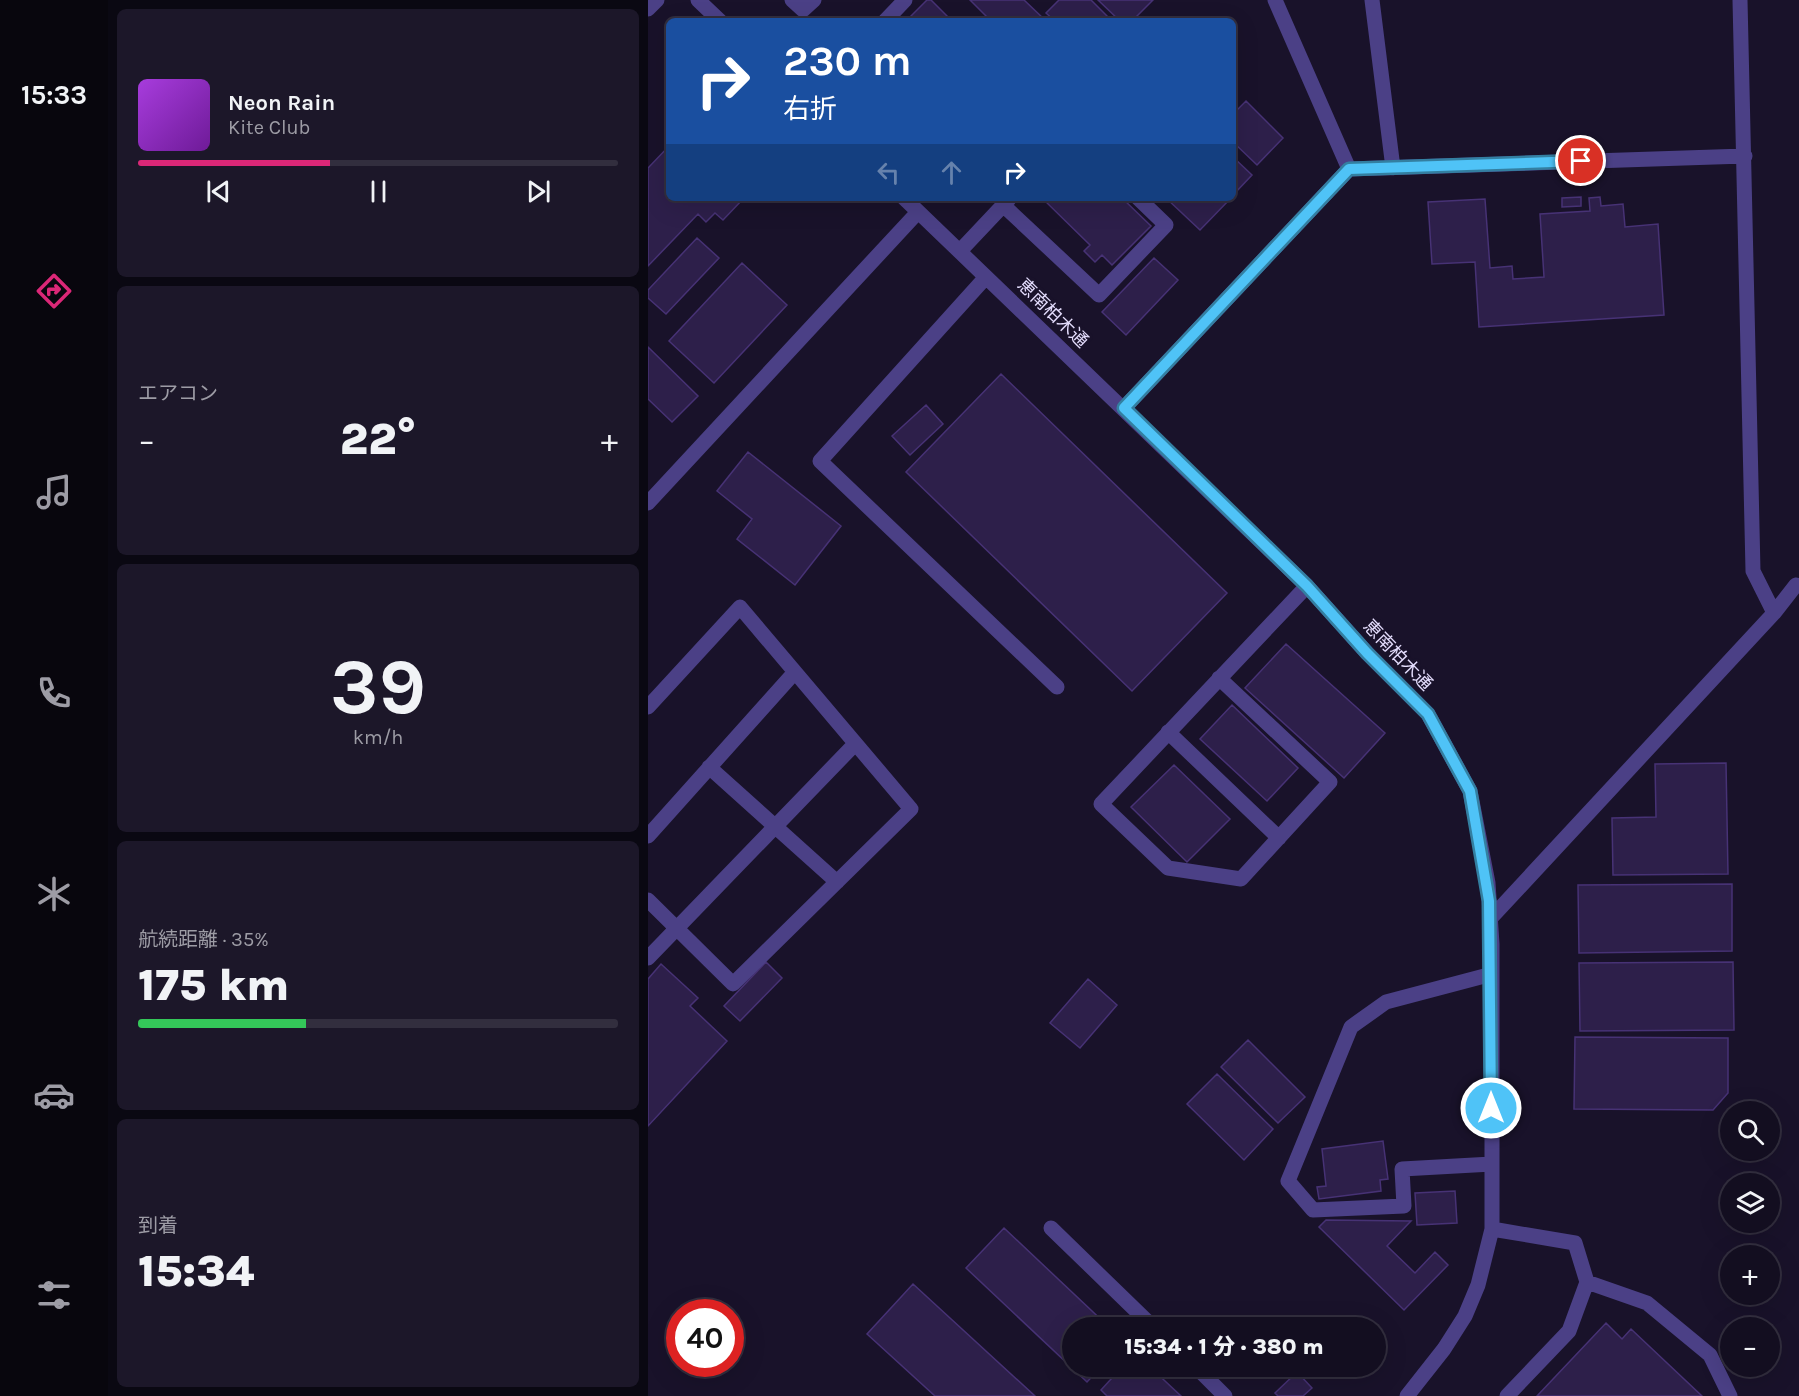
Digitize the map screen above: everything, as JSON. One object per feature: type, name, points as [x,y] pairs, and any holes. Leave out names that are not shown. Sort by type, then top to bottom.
[{"type":"street","points":[[648,9],[657,0]]},
{"type":"street","points":[[698,0],[717,18]]},
{"type":"street","points":[[792,0],[803,10],[814,0]]},
{"type":"street","points":[[888,18],[905,0]]},
{"type":"street","points":[[1275,0],[1349,169]]},
{"type":"street","points":[[1372,0],[1393,168]]},
{"type":"street","points":[[1740,0],[1753,572],[1774,613]]},
{"type":"street","points":[[1124,408],[1349,169],[1745,156]]},
{"type":"street","name":"恵南柏木通","points":[[907,201],[1307,586],[1367,653],[1428,714],[1470,791],[1488,883],[1490,919],[1492,1229],[1478,1285],[1465,1316],[1444,1349],[1407,1396]]},
{"type":"street","points":[[960,251],[1006,202],[1099,295],[1166,225],[1141,201]]},
{"type":"street","points":[[648,503],[918,212]]},
{"type":"street","points":[[986,277],[820,461],[1057,687]]},
{"type":"street","points":[[1490,919],[1774,613],[1796,585]]},
{"type":"street","points":[[1218,678],[1330,782],[1241,879],[1168,868],[1101,804],[1218,678],[1307,586]]},
{"type":"street","points":[[648,707],[740,607],[911,810],[733,984],[648,900]]},
{"type":"street","points":[[648,836],[794,673]]},
{"type":"street","points":[[1168,732],[1279,838]]},
{"type":"street","points":[[648,958],[854,744]]},
{"type":"street","points":[[709,767],[837,882]]},
{"type":"street","points":[[1492,974],[1386,1002],[1351,1027],[1288,1181],[1313,1210],[1404,1206],[1402,1169],[1492,1164]]},
{"type":"street","points":[[1051,1228],[1143,1317]]},
{"type":"street","points":[[1492,1229],[1575,1244],[1587,1282],[1569,1331],[1507,1396]]},
{"type":"street","points":[[1587,1282],[1647,1303],[1710,1355],[1730,1396]]},
{"type":"street","points":[[1206,1377],[1226,1396]]},
{"type":"building","points":[[927,0],[931,0],[949,18],[909,18]]},
{"type":"building","points":[[970,0],[1024,0],[1043,18],[988,18]]},
{"type":"building","points":[[1059,0],[1091,0],[1109,18],[1052,18],[1046,13]]},
{"type":"building","points":[[1098,0],[1153,0],[1135,18],[1117,18]]},
{"type":"building","points":[[1246,101],[1283,138],[1257,165],[1236,145],[1236,111]]},
{"type":"building","points":[[666,149],[666,201],[741,201],[723,220],[715,213],[706,222],[698,214],[648,266],[648,168]]},
{"type":"building","points":[[1236,160],[1252,175],[1236,192]]},
{"type":"building","points":[[1581,197],[1581,206],[1562,207],[1562,198]]},
{"type":"building","points":[[1600,197],[1601,206],[1623,204],[1625,227],[1658,224],[1664,315],[1479,327],[1475,262],[1432,264],[1428,202],[1485,199],[1490,268],[1512,266],[1513,279],[1544,277],[1540,214],[1590,211],[1589,198]]},
{"type":"building","points":[[1045,201],[1125,201],[1151,226],[1112,265],[1102,255],[1095,262],[1084,251],[1090,245]]},
{"type":"building","points":[[1169,201],[1228,201],[1200,230]]},
{"type":"building","points":[[697,238],[719,258],[666,314],[648,298],[648,290]]},
{"type":"building","points":[[1154,258],[1178,280],[1126,335],[1102,312]]},
{"type":"building","points":[[742,263],[787,305],[714,383],[669,341]]},
{"type":"building","points":[[648,347],[698,396],[672,422],[648,399]]},
{"type":"building","points":[[1001,374],[1227,593],[1132,691],[906,472]]},
{"type":"building","points":[[926,405],[943,424],[910,455],[892,436]]},
{"type":"building","points":[[748,452],[841,526],[795,585],[737,539],[752,519],[717,491]]},
{"type":"building","points":[[1286,644],[1385,733],[1344,778],[1245,688]]},
{"type":"building","points":[[1232,705],[1298,768],[1267,801],[1200,739]]},
{"type":"building","points":[[1726,763],[1728,874],[1613,875],[1612,818],[1656,817],[1655,764]]},
{"type":"building","points":[[1174,765],[1230,819],[1187,862],[1131,807]]},
{"type":"building","points":[[1732,884],[1732,951],[1579,953],[1578,885]]},
{"type":"building","points":[[766,962],[782,978],[740,1021],[724,1006]]},
{"type":"building","points":[[1733,962],[1734,1030],[1580,1031],[1579,963]]},
{"type":"building","points":[[661,964],[698,998],[690,1006],[727,1041],[648,1126],[648,979]]},
{"type":"building","points":[[1088,979],[1117,1005],[1080,1048],[1050,1023]]},
{"type":"building","points":[[1575,1037],[1728,1038],[1728,1093],[1713,1110],[1574,1109]]},
{"type":"building","points":[[1248,1040],[1305,1097],[1278,1123],[1221,1067]]},
{"type":"building","points":[[1217,1074],[1273,1129],[1244,1160],[1187,1104]]},
{"type":"building","points":[[1383,1141],[1388,1179],[1380,1180],[1381,1191],[1319,1199],[1317,1187],[1326,1186],[1322,1149]]},
{"type":"building","points":[[1455,1191],[1457,1223],[1417,1225],[1415,1193]]},
{"type":"building","points":[[1326,1220],[1411,1221],[1387,1246],[1415,1273],[1435,1252],[1448,1265],[1404,1310],[1319,1227]]},
{"type":"building","points":[[1004,1228],[1098,1317],[1062,1317],[1062,1358],[966,1268]]},
{"type":"building","points":[[913,1284],[1035,1396],[935,1396],[867,1334]]},
{"type":"building","points":[[1606,1323],[1622,1339],[1631,1329],[1702,1396],[1537,1396]]},
{"type":"building","points":[[1082,1377],[1092,1377],[1087,1382]]},
{"type":"building","points":[[1113,1377],[1161,1377],[1181,1396],[1107,1396],[1101,1390]]},
{"type":"building","points":[[1292,1377],[1302,1377],[1312,1388],[1303,1396],[1278,1396],[1275,1393]]},
{"type":"route","points":[[1491,1108],[1492,944],[1488,883],[1470,791],[1428,714],[1367,653],[1307,586],[1124,408],[1349,169],[1581,161]]}]
